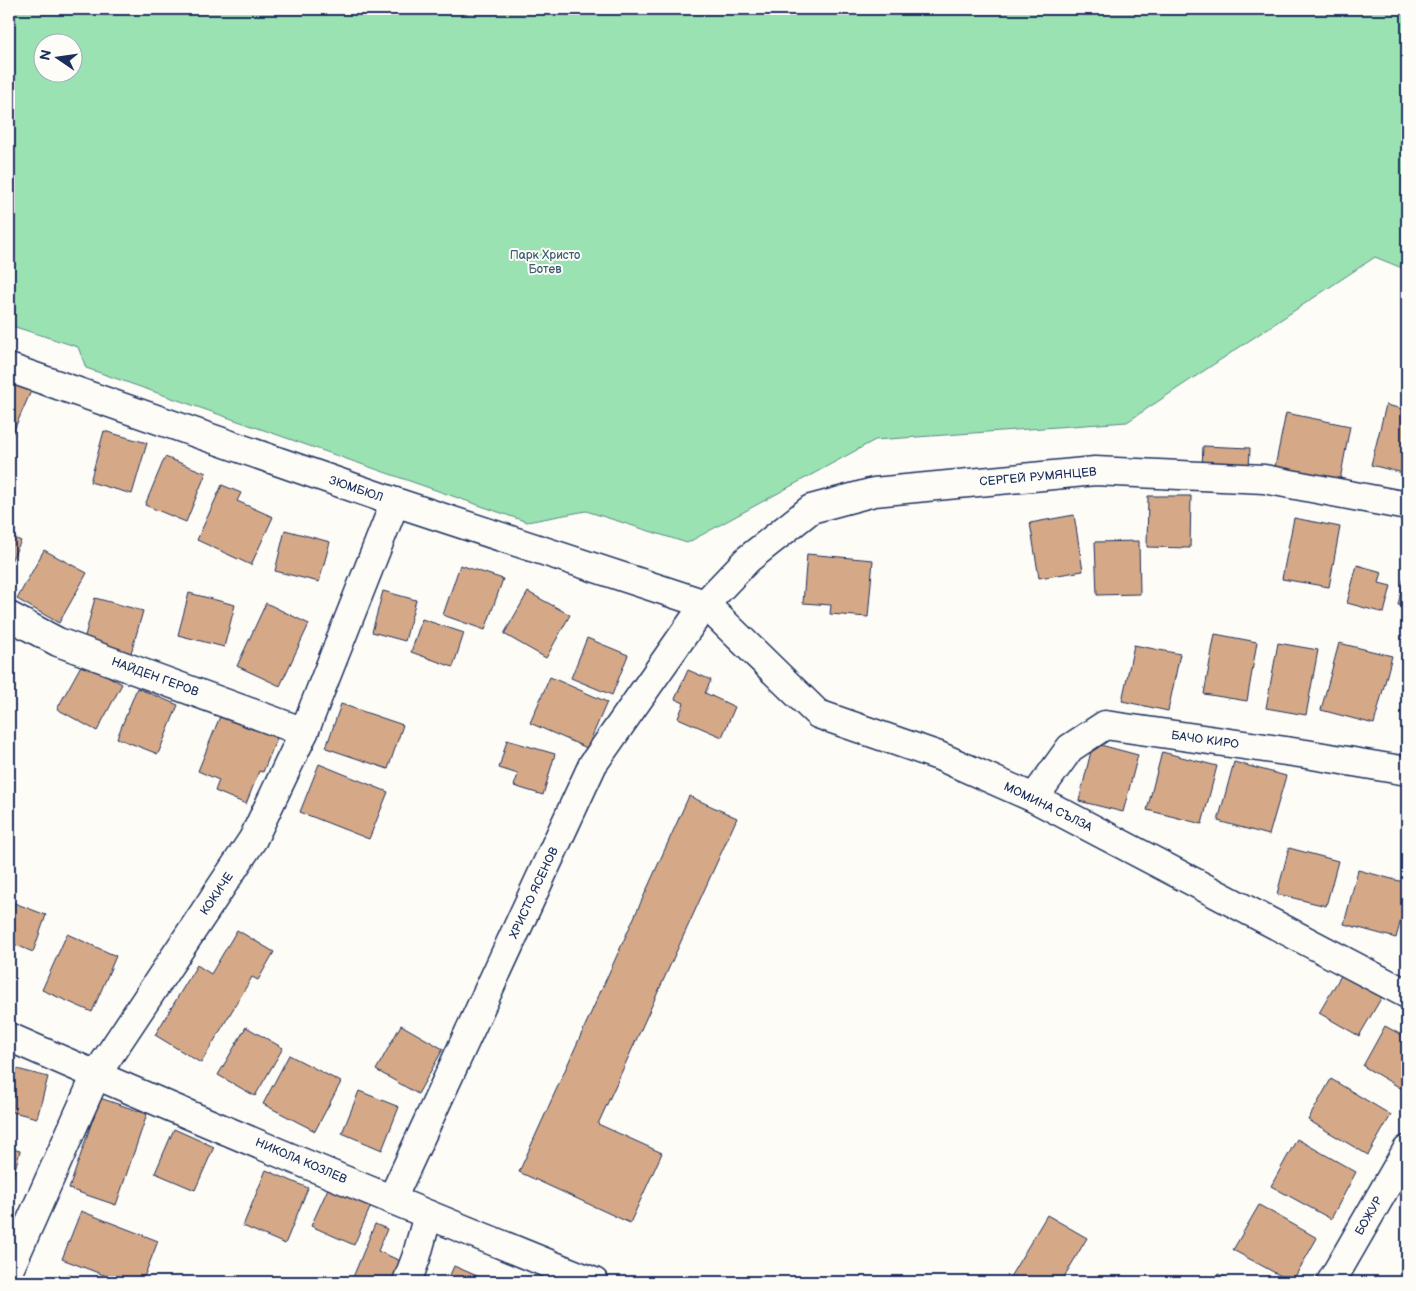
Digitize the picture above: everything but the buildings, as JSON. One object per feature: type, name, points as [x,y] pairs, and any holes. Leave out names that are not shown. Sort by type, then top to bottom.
[{"type":"street","name":"ЗЮМБЮЛ","points":[[9,368],[395,502],[705,604]]},
{"type":"street","name":"СЕРГЕЙ РУМЯНЦЕВ","points":[[705,604],[748,560],[811,509],[874,492],[1096,471],[1264,480],[1407,506]]},
{"type":"street","name":"КОКИЧЕ","points":[[9,1270],[96,1075],[253,839],[304,732],[395,502]]},
{"type":"street","name":"МОМИНА СЪЛЗА","points":[[705,604],[818,714],[939,756],[1034,798],[1407,994]]},
{"type":"street","name":"ХРИСТО ЯСЕНОВ","points":[[392,1199],[593,764],[705,604]]},
{"type":"street","name":"НАЙДЕН ГЕРОВ","points":[[9,616],[58,642],[304,732]]},
{"type":"street","name":"БАЧО КИРО","points":[[1034,798],[1070,748],[1105,725],[1306,754],[1407,771]]},
{"type":"street","name":"НИКОЛА КОЗЛЕВ","points":[[9,1036],[96,1075],[428,1215],[594,1282]]},
{"type":"street","name":"БОЖУР","points":[[1331,1282],[1407,1150]]},
{"type":"street","points":[[407,1282],[428,1215]]},
{"type":"green space","name":"Парк Христо Ботев","points":[[9,9],[1407,9],[1407,270],[1375,257],[1127,422],[875,440],[687,543],[586,511],[527,522],[86,368],[78,347],[9,325]]}]
